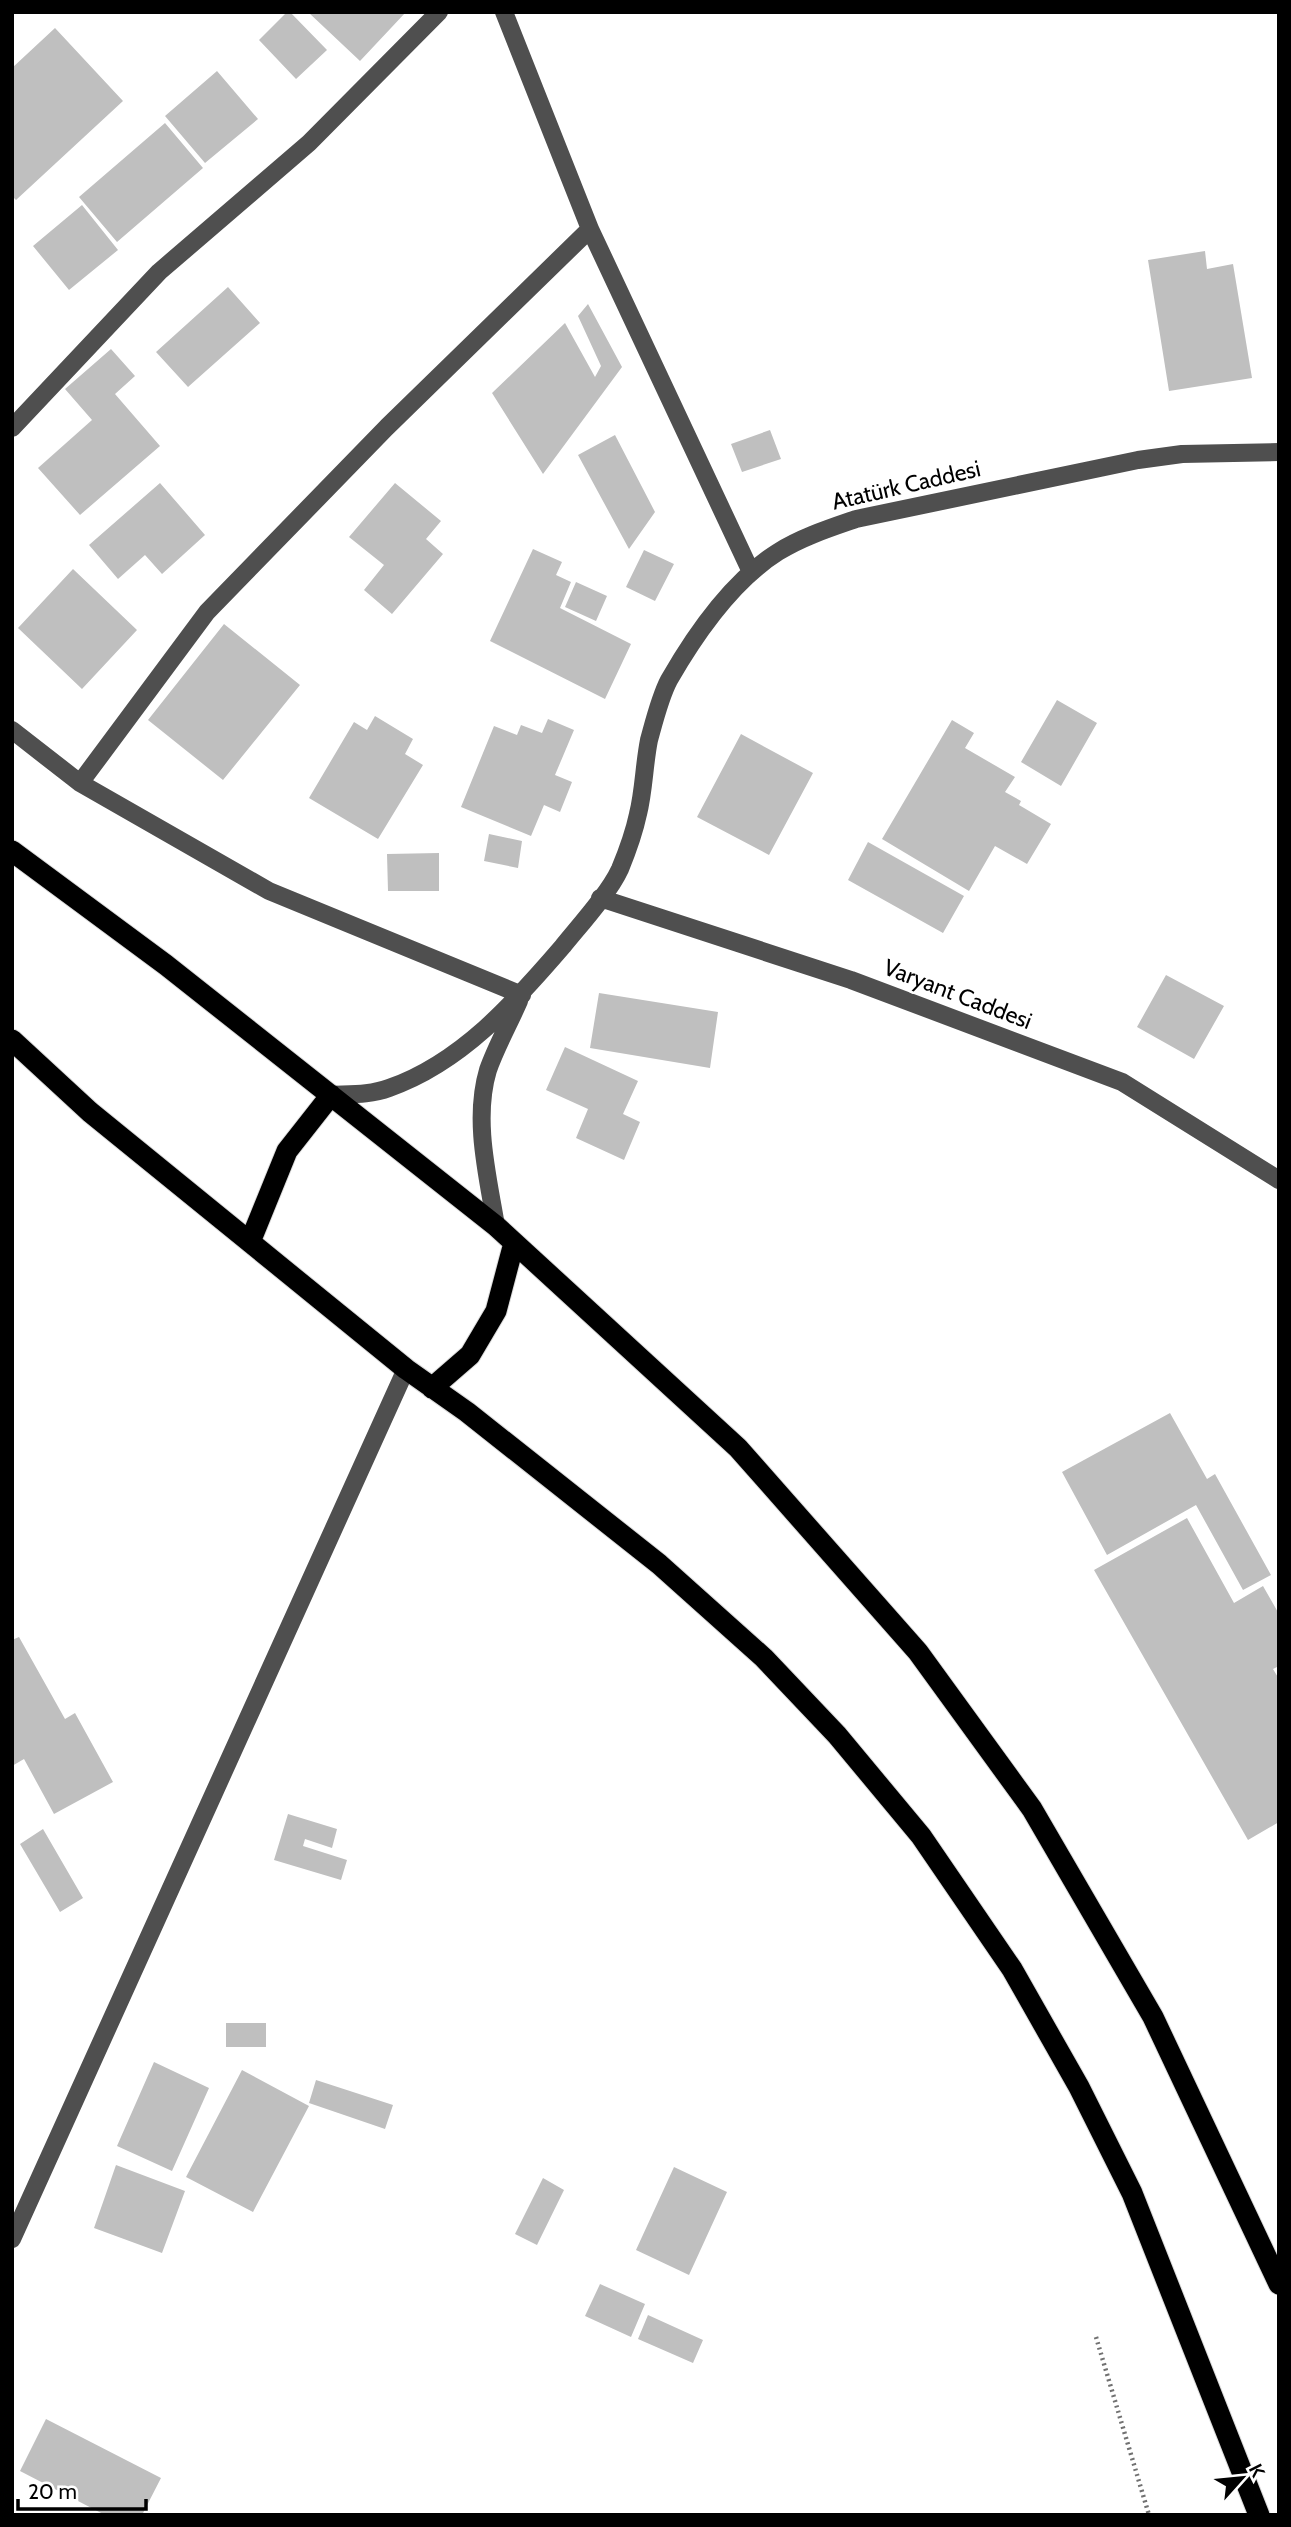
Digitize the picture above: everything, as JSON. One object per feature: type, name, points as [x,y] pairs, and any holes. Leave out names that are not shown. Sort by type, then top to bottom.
[{"type":"highway","points":[[12,851],[166,965],[496,1226],[738,1448],[918,1652],[1032,1809],[1153,2017],[1279,2284]]},
{"type":"highway","points":[[12,1040],[90,1112],[406,1369],[467,1412],[660,1564],[764,1658],[838,1735],[921,1836],[1012,1969],[1079,2087],[1126,2182],[1259,2515]]},
{"type":"highway","points":[[250,1242],[287,1151],[331,1095]]},
{"type":"highway","points":[[432,1388],[470,1355],[496,1311],[514,1243]]},
{"type":"street","points":[[12,428],[159,272],[309,143],[439,12]]},
{"type":"street","points":[[504,12],[590,229],[751,572]]},
{"type":"street","points":[[80,783],[207,612],[387,427],[590,229]]},
{"type":"street","name":"Atatürk Caddesi","points":[[522,995],[618,873],[639,814],[649,740],[668,682],[707,622],[751,572],[779,551],[856,519],[1138,460],[1182,454],[1279,452]]},
{"type":"street","points":[[12,730],[80,783],[269,891],[522,995]]},
{"type":"street","name":"Varyant Caddesi","points":[[600,898],[850,980],[1122,1082],[1279,1180]]},
{"type":"street","points":[[331,1095],[363,1094],[388,1088],[440,1063],[522,995]]},
{"type":"street","points":[[496,1226],[484,1151],[482,1107],[488,1070],[522,995]]},
{"type":"street","points":[[14,2229],[406,1369]]},
{"type":"path","points":[[1096,2337],[1149,2515]]},
{"type":"building","points":[[287,12],[327,50],[296,79],[259,40]]},
{"type":"building","points":[[308,12],[406,12],[360,61]]},
{"type":"building","points":[[55,28],[123,101],[16,200],[12,196],[12,68]]},
{"type":"building","points":[[217,71],[258,119],[205,163],[165,116]]},
{"type":"building","points":[[165,123],[203,168],[117,242],[79,197]]},
{"type":"building","points":[[82,205],[118,250],[69,290],[33,246]]},
{"type":"building","points":[[1205,251],[1207,269],[1233,264],[1252,378],[1169,391],[1148,260]]},
{"type":"building","points":[[228,287],[260,323],[188,387],[156,352]]},
{"type":"building","points":[[588,304],[622,367],[543,474],[492,393],[565,323],[595,377],[601,366],[578,316]]},
{"type":"building","points":[[111,349],[135,376],[115,394],[160,446],[80,515],[38,468],[92,420],[65,389]]},
{"type":"building","points":[[770,430],[781,459],[742,472],[731,444]]},
{"type":"building","points":[[615,435],[655,512],[629,549],[578,455]]},
{"type":"building","points":[[160,483],[205,535],[162,574],[145,555],[118,579],[89,545]]},
{"type":"building","points":[[395,483],[441,521],[426,539],[443,554],[392,614],[364,590],[384,565],[349,537]]},
{"type":"building","points":[[533,549],[562,562],[556,575],[571,582],[560,608],[631,644],[605,699],[490,641]]},
{"type":"building","points":[[644,550],[674,564],[655,601],[626,587]]},
{"type":"building","points":[[73,569],[137,630],[82,689],[18,628]]},
{"type":"building","points":[[576,582],[607,596],[596,621],[565,607]]},
{"type":"building","points":[[224,624],[300,685],[223,780],[148,720]]},
{"type":"building","points":[[1057,700],[1097,723],[1061,786],[1021,762]]},
{"type":"building","points":[[375,716],[413,739],[405,754],[423,765],[378,839],[309,798],[354,722],[367,730]]},
{"type":"building","points":[[548,719],[574,730],[555,775],[572,782],[560,812],[544,805],[531,836],[461,807],[494,726],[517,735],[521,725],[542,733]]},
{"type":"building","points":[[952,720],[974,733],[965,748],[1015,777],[1005,792],[1021,801],[1019,805],[1051,824],[1027,864],[995,846],[969,891],[882,839]]},
{"type":"building","points":[[741,734],[813,773],[769,855],[697,817]]},
{"type":"building","points":[[489,834],[522,841],[518,868],[484,861]]},
{"type":"building","points":[[868,842],[964,896],[943,933],[848,880]]},
{"type":"building","points":[[439,853],[439,891],[388,891],[387,854]]},
{"type":"building","points":[[1166,975],[1224,1006],[1194,1059],[1137,1027]]},
{"type":"building","points":[[599,993],[718,1012],[710,1068],[590,1048]]},
{"type":"building","points":[[565,1047],[638,1081],[623,1114],[640,1122],[624,1160],[576,1138],[588,1109],[546,1090]]},
{"type":"building","points":[[1170,1413],[1207,1479],[1215,1474],[1271,1575],[1243,1590],[1196,1505],[1107,1555],[1062,1472]]},
{"type":"building","points":[[1187,1518],[1234,1603],[1263,1586],[1279,1614],[1279,1666],[1273,1669],[1279,1679],[1279,1822],[1248,1840],[1094,1570]]},
{"type":"building","points":[[19,1637],[65,1719],[75,1713],[113,1782],[54,1814],[24,1759],[12,1766],[12,1640]]},
{"type":"building","points":[[288,1814],[337,1829],[332,1848],[305,1839],[303,1846],[347,1860],[341,1880],[274,1860]]},
{"type":"building","points":[[43,1829],[83,1898],[60,1912],[20,1844]]},
{"type":"building","points":[[226,2023],[266,2023],[266,2047],[226,2047]]},
{"type":"building","points":[[154,2062],[209,2088],[172,2171],[117,2146]]},
{"type":"building","points":[[242,2070],[309,2106],[253,2212],[186,2177]]},
{"type":"building","points":[[316,2080],[393,2105],[385,2129],[309,2103]]},
{"type":"building","points":[[116,2165],[185,2191],[162,2253],[94,2228]]},
{"type":"building","points":[[674,2167],[727,2192],[689,2275],[636,2250]]},
{"type":"building","points":[[543,2178],[564,2190],[537,2245],[515,2234]]},
{"type":"building","points":[[600,2284],[645,2304],[631,2337],[585,2316]]},
{"type":"building","points":[[648,2315],[703,2340],[693,2363],[638,2339]]},
{"type":"building","points":[[46,2419],[161,2478],[142,2515],[105,2515],[20,2471]]}]
